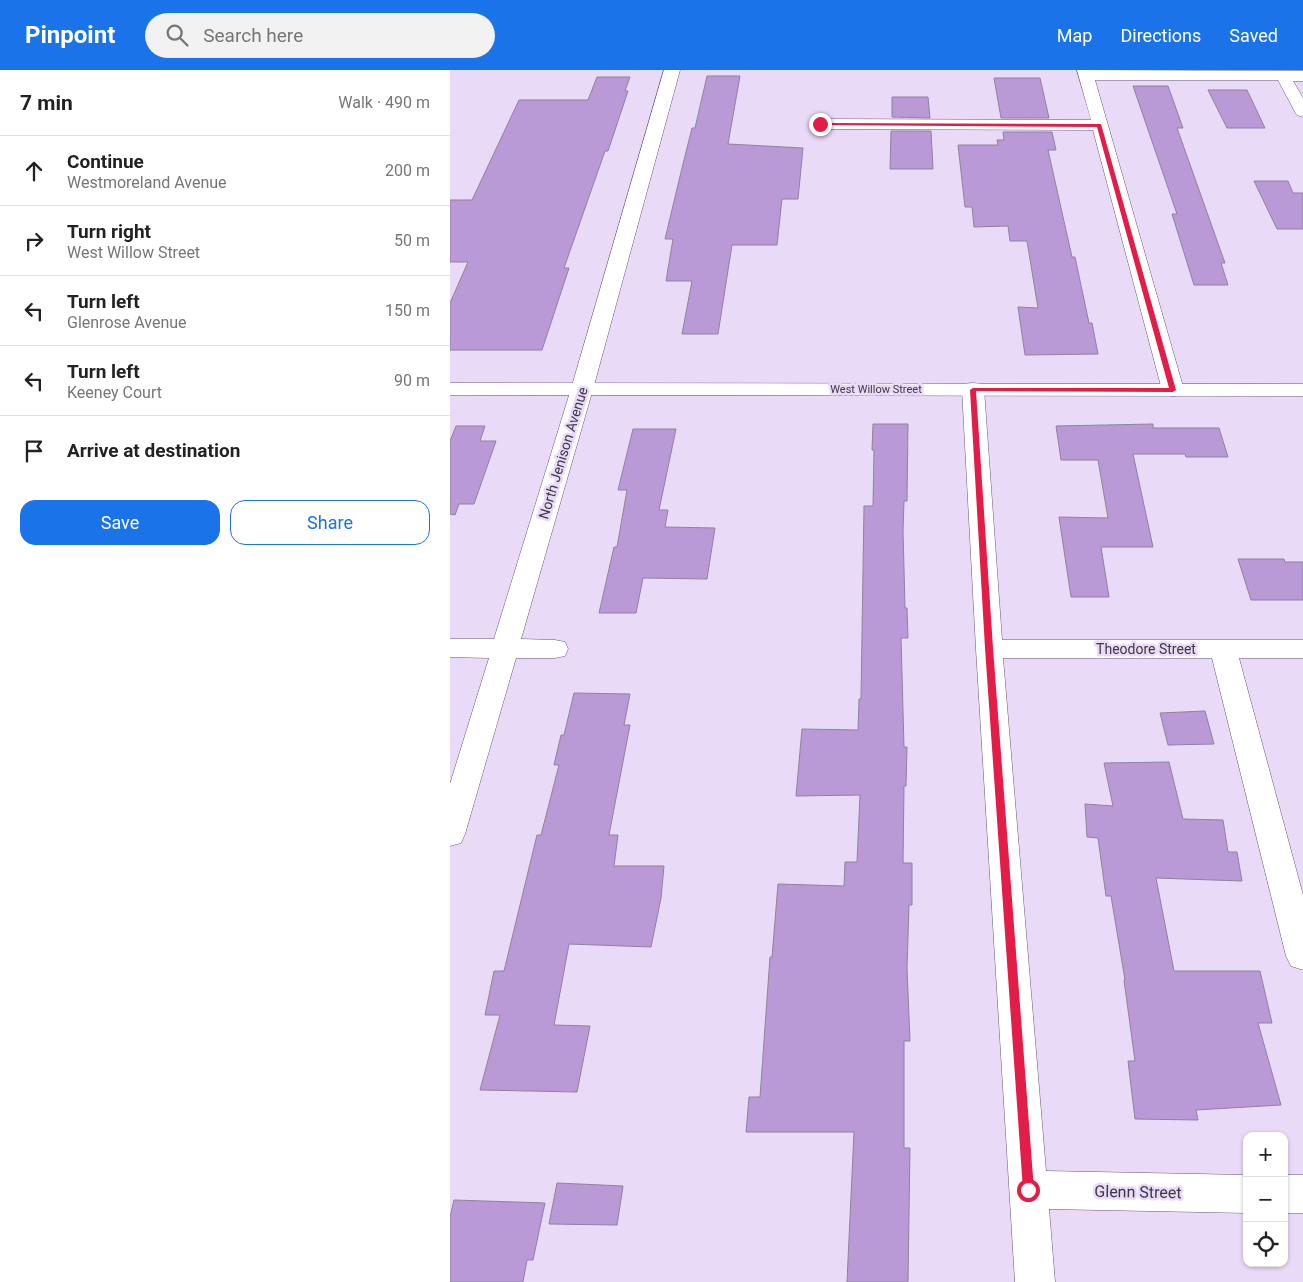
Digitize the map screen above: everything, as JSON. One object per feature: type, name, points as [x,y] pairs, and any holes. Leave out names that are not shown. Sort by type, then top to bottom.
[{"type":"street","name":"North Jenison Avenue","points":[[450,834],[582,389],[672,70]]},
{"type":"street","points":[[1173,390],[1085,72],[1282,73],[1303,76]]},
{"type":"street","points":[[1282,73],[1303,112]]},
{"type":"street","points":[[820,124],[1099,125]]},
{"type":"street","name":"West Willow Street","points":[[450,388],[1303,390]]},
{"type":"street","points":[[973,390],[989,648],[1035,1282]]},
{"type":"street","points":[[450,648],[555,648]]},
{"type":"street","name":"Theodore Street","points":[[989,648],[1303,649]]},
{"type":"street","points":[[1223,648],[1303,956]]},
{"type":"street","name":"Glenn Street","points":[[1028,1190],[1243,1194]]},
{"type":"street","points":[[1288,1194],[1303,1194]]},
{"type":"building","points":[[707,76],[740,76],[728,144],[803,148],[798,199],[782,199],[777,245],[732,245],[718,334],[682,334],[692,281],[666,281],[673,239],[665,239],[692,128],[695,128]]},
{"type":"building","points":[[597,77],[630,77],[625,91],[628,91],[608,151],[605,151],[564,268],[569,268],[542,350],[450,350],[450,303],[468,262],[450,262],[450,200],[472,200],[519,100],[588,100]]},
{"type":"building","points":[[994,78],[1040,78],[1049,118],[1001,118]]},
{"type":"building","points":[[1133,86],[1168,86],[1183,128],[1177,128],[1225,263],[1221,263],[1228,285],[1194,285],[1172,214],[1177,214]]},
{"type":"building","points":[[1208,90],[1247,90],[1265,128],[1227,128]]},
{"type":"building","points":[[892,97],[928,97],[930,118],[892,117]]},
{"type":"building","points":[[891,131],[931,131],[933,169],[890,169]]},
{"type":"building","points":[[1003,132],[1052,132],[1056,150],[1048,150],[1072,257],[1075,257],[1089,323],[1092,323],[1098,354],[1025,355],[1018,307],[1038,308],[1027,241],[1010,241],[1008,226],[974,227],[972,207],[965,207],[958,145],[998,145],[997,140],[1004,140]]},
{"type":"building","points":[[1254,181],[1288,181],[1293,193],[1303,193],[1303,229],[1277,229]]},
{"type":"building","points":[[873,424],[908,424],[907,501],[904,501],[903,531],[905,608],[907,608],[908,638],[901,638],[904,747],[907,747],[906,786],[904,786],[903,863],[912,863],[912,905],[909,905],[907,968],[910,1041],[904,1041],[904,1148],[910,1148],[908,1282],[847,1282],[854,1132],[746,1132],[749,1097],[760,1097],[770,957],[772,957],[778,884],[844,886],[845,862],[857,862],[860,795],[796,796],[802,729],[858,730],[859,699],[861,699],[864,506],[873,506]]},
{"type":"building","points":[[1153,424],[1153,428],[1219,428],[1228,457],[1186,457],[1185,454],[1133,454],[1153,547],[1101,547],[1109,597],[1071,597],[1059,517],[1108,518],[1098,460],[1061,460],[1056,426]]},
{"type":"building","points":[[456,426],[485,426],[480,441],[496,441],[474,504],[459,504],[455,515],[450,514],[450,441]]},
{"type":"building","points":[[633,429],[676,429],[659,510],[668,510],[665,527],[715,528],[707,579],[643,578],[636,613],[599,613],[614,547],[617,547],[627,490],[618,490]]},
{"type":"building","points":[[1238,559],[1284,559],[1285,562],[1303,562],[1303,600],[1251,600]]},
{"type":"building","points":[[574,693],[630,694],[624,725],[630,725],[609,835],[618,835],[614,866],[664,866],[661,898],[651,947],[569,944],[554,1025],[590,1026],[577,1092],[480,1090],[500,1015],[485,1015],[494,971],[504,971],[537,835],[541,835],[559,765],[554,765],[561,735],[564,735]]},
{"type":"building","points":[[1205,711],[1214,744],[1168,745],[1160,713]]},
{"type":"building","points":[[1169,762],[1183,819],[1223,820],[1228,852],[1237,852],[1242,881],[1156,878],[1174,971],[1260,971],[1272,1023],[1258,1023],[1281,1105],[1196,1110],[1198,1120],[1135,1119],[1128,1061],[1135,1061],[1125,980],[1111,896],[1106,896],[1098,838],[1087,837],[1085,804],[1113,806],[1104,763]]},
{"type":"building","points":[[557,1183],[623,1186],[617,1225],[549,1224]]},
{"type":"building","points":[[454,1200],[545,1203],[533,1260],[527,1260],[523,1282],[450,1282],[450,1217]]},
{"type":"route","points":[[820,124],[1099,125],[1173,390],[973,390],[989,648],[1028,1190]]}]
